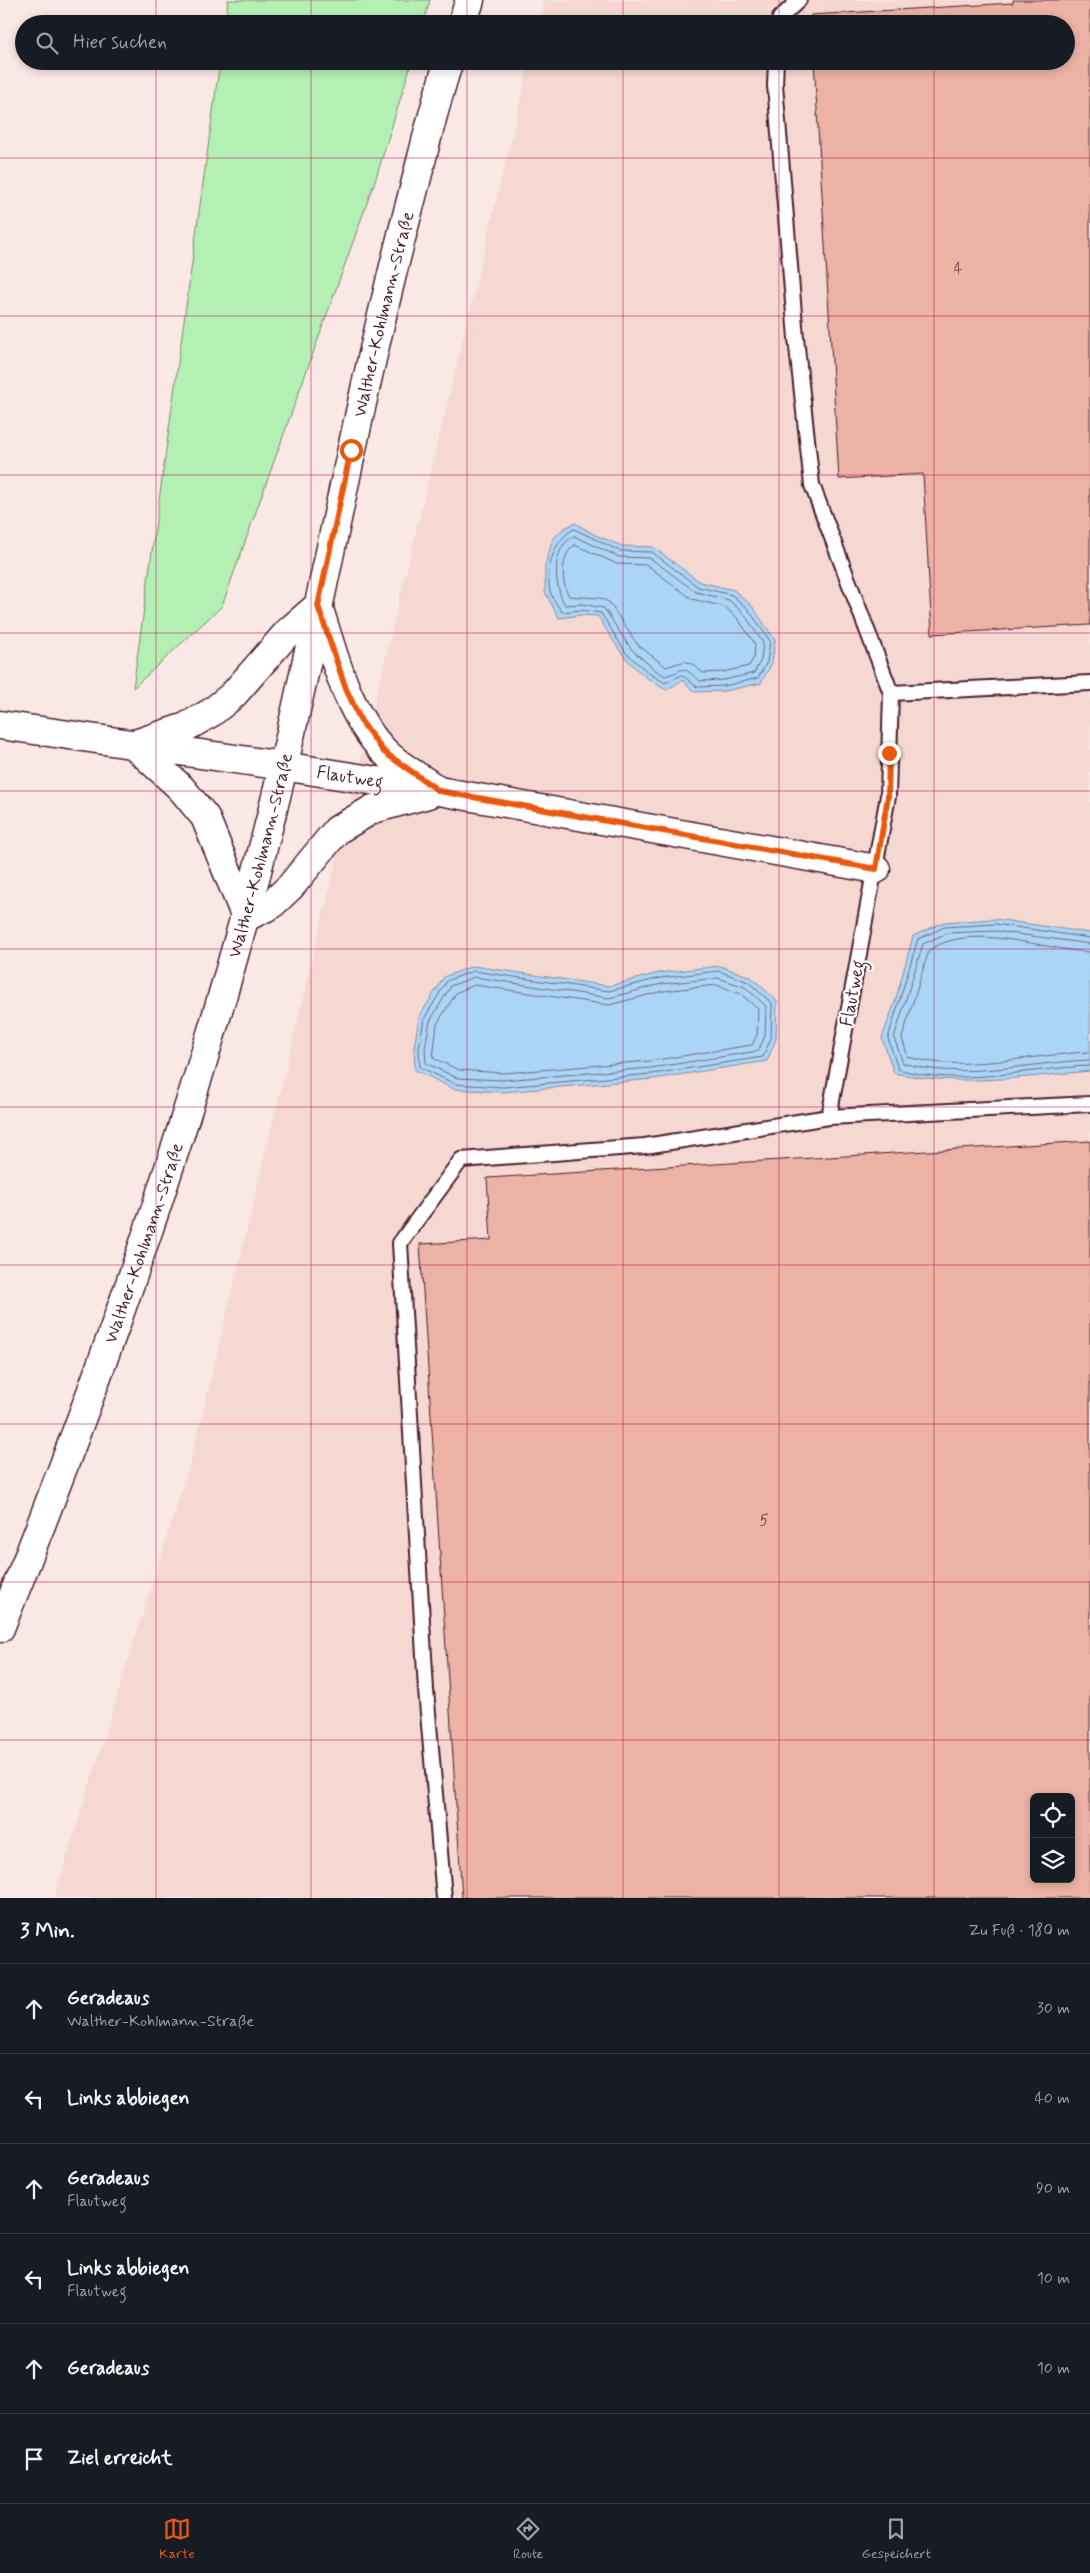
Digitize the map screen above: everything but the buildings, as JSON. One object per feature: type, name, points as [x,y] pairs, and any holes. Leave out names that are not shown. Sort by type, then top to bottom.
[{"type":"main road","points":[[465,15],[470,0]]},
{"type":"main road","name":"Walther-Kohlmann-Straße","points":[[0,1628],[32,1549],[143,1248],[226,988],[246,917],[283,766],[389,283],[447,70]]},
{"type":"main road","points":[[318,606],[346,689],[361,721],[384,752],[439,791],[372,809],[337,830],[291,886],[271,904],[246,917],[205,816],[181,788],[134,745],[186,726],[212,712],[233,695],[289,631],[318,606]]},
{"type":"main road","name":"Flautweg","points":[[0,724],[439,791],[876,869]]},
{"type":"lane","points":[[783,15],[799,0]]},
{"type":"lane","points":[[775,70],[774,84],[793,308],[812,485],[891,693],[1090,683]]},
{"type":"lane","name":"Flautweg","points":[[829,1117],[888,796],[891,693]]},
{"type":"lane","points":[[444,1898],[426,1690],[400,1243],[460,1160],[645,1146],[829,1117],[1090,1104]]},
{"type":"shaded area","points":[[545,0],[1090,0],[1090,1898],[54,1898],[191,1460],[528,70],[1075,70],[1075,15],[541,15]]},
{"type":"green space","points":[[228,0],[430,0],[426,15],[226,15]]},
{"type":"green space","points":[[219,70],[409,70],[376,178],[222,606],[133,688]]},
{"type":"water","points":[[575,523],[595,535],[622,546],[653,547],[700,582],[734,590],[752,606],[775,640],[772,663],[761,683],[725,691],[694,692],[683,680],[666,690],[642,674],[626,658],[598,616],[581,615],[559,618],[545,592],[545,565],[553,539],[563,529]]},
{"type":"water","points":[[995,919],[1090,933],[1090,1071],[992,1080],[943,1079],[894,1073],[882,1038],[895,1002],[913,936],[944,922]]},
{"type":"water","points":[[473,966],[609,986],[659,973],[720,966],[751,977],[777,1001],[776,1039],[767,1061],[653,1079],[503,1092],[454,1089],[415,1070],[414,1048],[419,1017],[444,977]]},
{"type":"route","points":[[351,450],[318,606],[346,689],[361,721],[384,752],[439,791],[876,869],[888,796],[889,753]]}]
